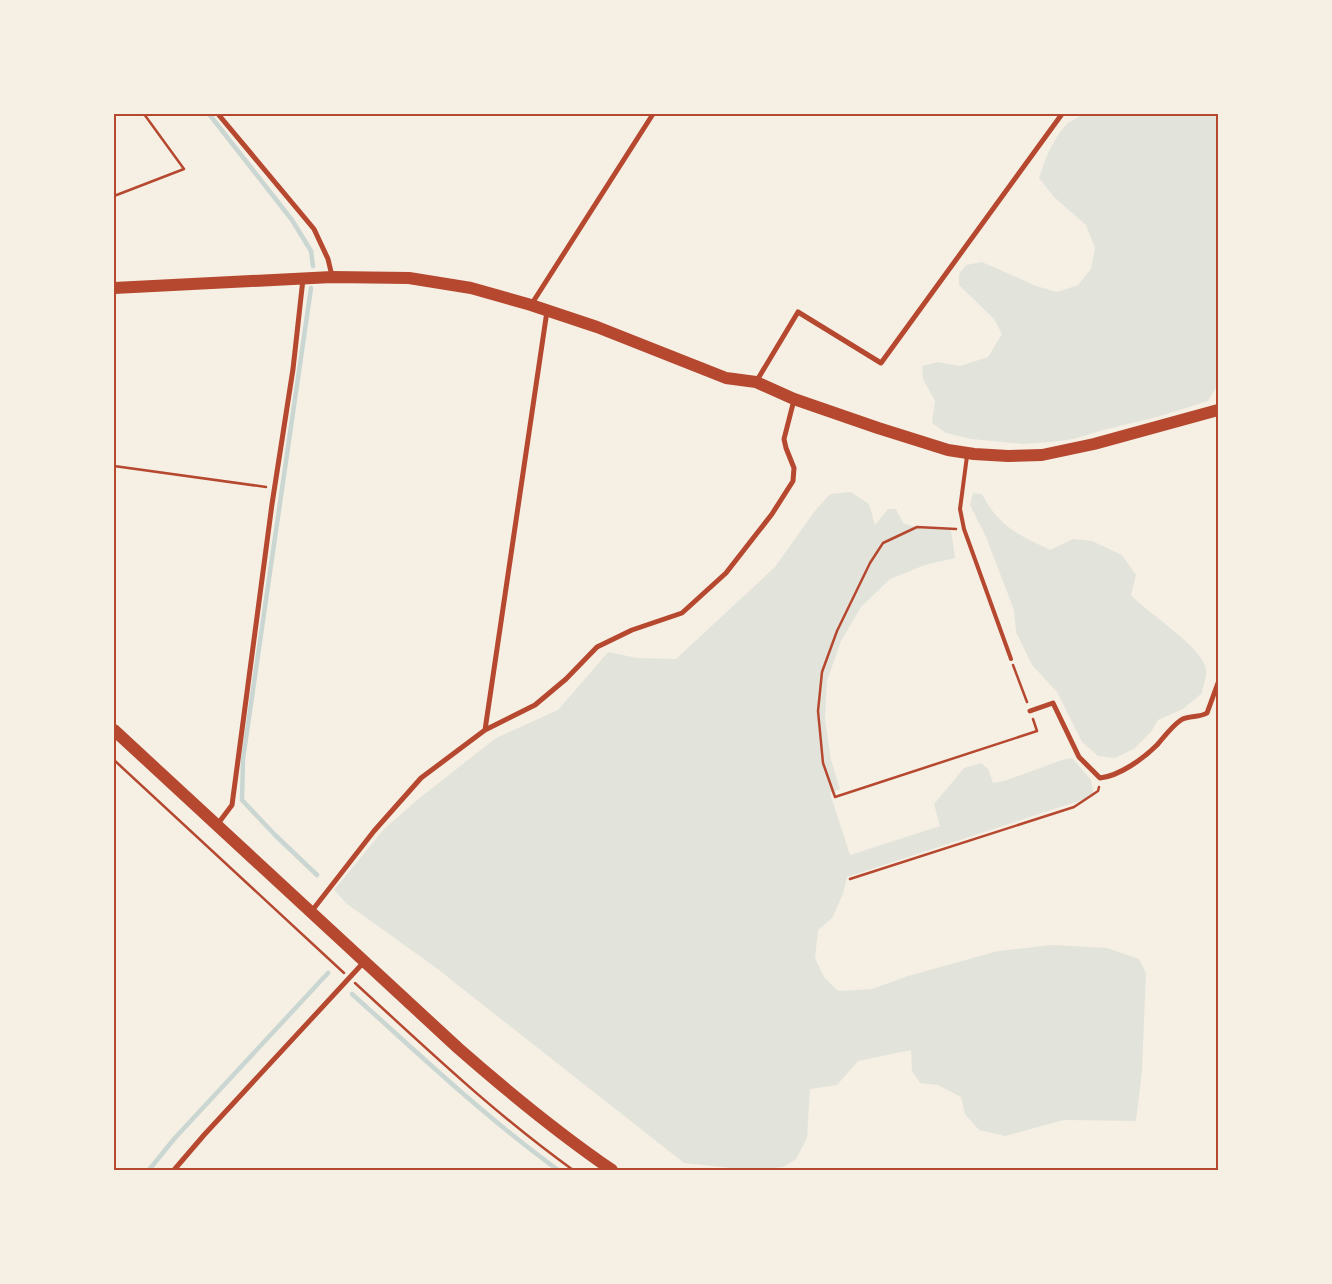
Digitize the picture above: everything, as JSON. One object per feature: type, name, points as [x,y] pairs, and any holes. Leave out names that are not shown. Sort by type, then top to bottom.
[{"type":"main road","points":[[114,288],[332,277],[409,278],[471,288],[531,305],[597,328],[726,378],[756,382],[794,399],[909,438],[967,453],[1008,456],[1042,455],[1094,444],[1218,410]]},
{"type":"main road","points":[[114,730],[492,1078],[560,1133],[612,1170]]},
{"type":"street","points":[[218,114],[314,229],[328,258],[332,277]]},
{"type":"street","points":[[531,305],[653,114]]},
{"type":"street","points":[[756,382],[798,312],[880,363],[1062,114]]},
{"type":"street","points":[[217,825],[232,805],[275,488],[296,352],[303,279]]},
{"type":"street","points":[[485,730],[547,311]]},
{"type":"street","points":[[311,912],[374,831],[421,778],[485,730],[535,705],[566,678],[596,646],[632,630],[682,613],[726,573],[772,514],[794,481],[794,468],[784,439],[794,399]]},
{"type":"street","points":[[1030,711],[1053,703],[1079,757],[1100,778],[1114,774],[1137,761],[1155,747],[1182,720],[1203,716],[1207,713],[1218,683]]},
{"type":"street","points":[[174,1170],[364,961]]},
{"type":"lane","points":[[967,453],[960,509],[964,529],[1011,659]]},
{"type":"path","points":[[114,196],[184,169],[144,114]]},
{"type":"path","points":[[114,466],[275,488]]},
{"type":"path","points":[[964,529],[917,527],[883,543],[853,595],[822,672],[818,711],[824,762],[834,797],[1037,731],[1011,659]]},
{"type":"path","points":[[114,760],[450,1071],[544,1149],[573,1170]]},
{"type":"path","points":[[850,879],[1074,807],[1098,791],[1100,778]]},
{"type":"shaded area","points":[[1083,114],[1218,114],[1218,384],[1208,401],[1074,439],[1023,444],[971,439],[946,433],[932,423],[935,401],[923,379],[922,366],[938,362],[960,366],[988,357],[1002,334],[994,319],[959,285],[959,274],[966,265],[982,262],[1036,286],[1057,292],[1078,285],[1091,269],[1095,248],[1086,225],[1054,197],[1039,178],[1053,143],[1061,131],[1068,123]]},
{"type":"shaded area","points":[[851,492],[869,504],[875,525],[888,509],[896,509],[903,523],[917,528],[951,530],[955,558],[925,565],[890,579],[861,607],[841,641],[827,681],[825,719],[831,760],[840,789],[830,793],[850,855],[940,826],[934,804],[964,768],[981,763],[988,769],[993,783],[1072,758],[1091,780],[1094,796],[847,877],[843,894],[832,918],[818,930],[815,958],[824,977],[838,991],[872,989],[908,976],[998,951],[1053,945],[1107,948],[1139,959],[1146,973],[1142,1071],[1136,1121],[1064,1120],[1005,1136],[979,1130],[965,1114],[961,1097],[938,1085],[920,1083],[912,1071],[911,1050],[858,1061],[837,1085],[810,1089],[807,1138],[796,1159],[783,1167],[751,1170],[684,1163],[435,967],[347,904],[334,890],[384,829],[422,796],[496,738],[558,710],[608,652],[637,658],[676,659],[775,567],[814,512],[830,494]]},
{"type":"shaded area","points":[[973,493],[982,494],[995,514],[1011,529],[1050,550],[1073,539],[1092,541],[1122,555],[1136,575],[1131,595],[1185,640],[1202,660],[1206,672],[1202,693],[1183,709],[1158,720],[1151,732],[1134,749],[1115,758],[1098,756],[1082,742],[1057,692],[1032,665],[1016,632],[1014,610],[986,537],[970,505]]},
{"type":"waterway","points":[[209,114],[292,220],[311,251],[313,266]]},
{"type":"waterway","points":[[311,288],[243,759],[242,800],[317,875]]},
{"type":"waterway","points":[[149,1170],[174,1139],[328,973]]},
{"type":"waterway","points":[[352,994],[478,1107],[558,1170]]}]
